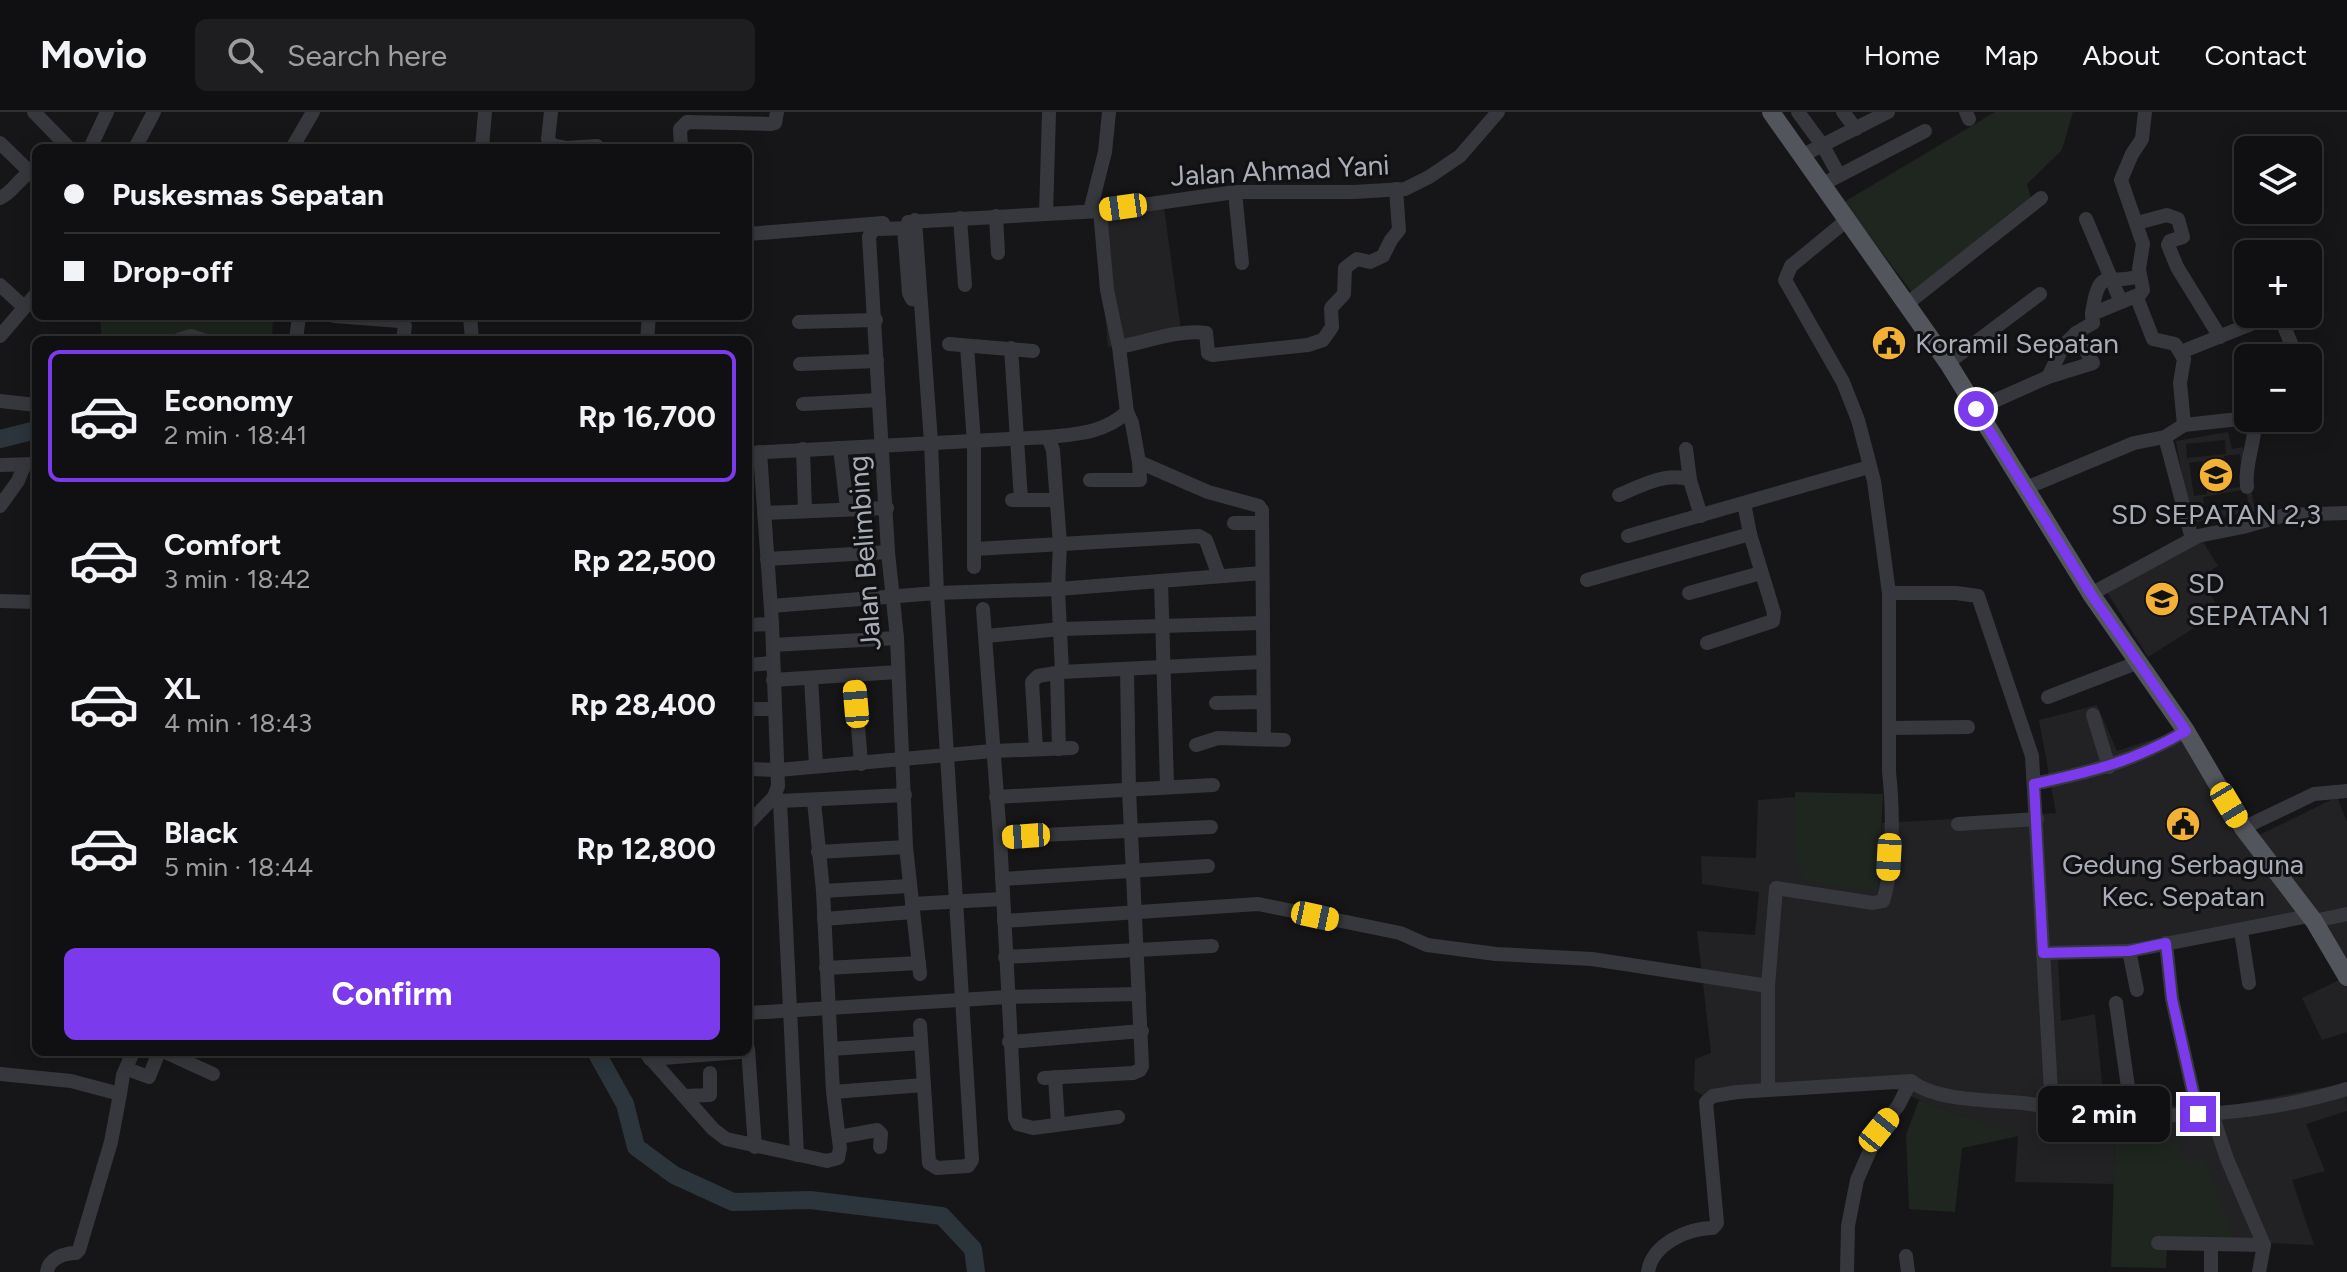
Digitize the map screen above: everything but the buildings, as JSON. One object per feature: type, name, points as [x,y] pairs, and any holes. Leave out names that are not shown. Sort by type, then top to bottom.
[{"type":"main road","points":[[1771,112],[1948,363],[2091,594],[2186,731],[2243,828],[2311,919],[2347,977]]},
{"type":"street","points":[[34,112],[62,144]]},
{"type":"street","points":[[49,126],[56,112]]},
{"type":"street","points":[[92,144],[107,112]]},
{"type":"street","points":[[137,144],[154,112]]},
{"type":"street","points":[[294,144],[313,112]]},
{"type":"street","points":[[482,144],[485,112]]},
{"type":"street","points":[[551,112],[548,139],[551,144]]},
{"type":"street","points":[[681,144],[680,129],[687,122],[738,118],[775,123],[777,112]]},
{"type":"street","points":[[1046,214],[1049,112]]},
{"type":"street","points":[[1090,480],[1140,480],[1095,211],[1109,112]]},
{"type":"street","name":"Jalan Ahmad Yani","points":[[752,234],[911,226],[960,218],[1095,211],[1235,192],[1396,189],[1422,181],[1460,156],[1498,112]]},
{"type":"street","points":[[1798,112],[1823,146],[1839,175]]},
{"type":"street","points":[[1843,112],[1856,129]]},
{"type":"street","points":[[1801,156],[1888,112]]},
{"type":"street","points":[[2092,314],[2143,290],[2139,263],[2144,250],[2121,180],[2143,138],[2145,112]]},
{"type":"street","points":[[1821,185],[1925,131]]},
{"type":"street","points":[[0,143],[32,170]]},
{"type":"street","points":[[0,198],[32,172]]},
{"type":"street","points":[[1119,347],[1201,332],[1206,333],[1208,353],[1212,355],[1295,347],[1323,340],[1333,325],[1331,308],[1345,292],[1345,268],[1357,259],[1370,262],[1383,256],[1399,230],[1396,189]]},
{"type":"street","points":[[1235,192],[1242,263]]},
{"type":"street","points":[[1908,303],[2041,198]]},
{"type":"street","points":[[2137,223],[2167,215],[2178,219],[2183,237],[2170,241],[2168,245],[2177,267],[2220,337]]},
{"type":"street","points":[[996,216],[998,253]]},
{"type":"street","points":[[960,218],[965,285]]},
{"type":"street","points":[[2086,219],[2121,302]]},
{"type":"street","points":[[1768,1089],[1768,986],[1776,888],[1873,903],[1883,901],[1887,885],[1892,801],[1889,772],[1889,593],[1880,519],[1858,420],[1843,382],[1785,280],[1791,266],[1847,220]]},
{"type":"street","points":[[911,226],[931,442],[946,755],[972,1160],[968,1166],[937,1168],[930,1165],[920,1025]]},
{"type":"street","name":"Jalan Belimbing","points":[[826,968],[920,968],[906,847],[897,638],[888,552],[870,233],[888,227],[911,226]]},
{"type":"street","points":[[2048,377],[2064,345],[2093,323],[2096,294],[2104,279],[2139,276]]},
{"type":"street","points":[[0,285],[24,307]]},
{"type":"street","points":[[1948,363],[2040,294]]},
{"type":"street","points":[[2138,295],[2153,339],[2172,342],[2184,359],[2180,383],[2184,425]]},
{"type":"street","points":[[0,336],[32,298]]},
{"type":"street","points":[[799,322],[876,320]]},
{"type":"street","points":[[2181,352],[2243,328]]},
{"type":"street","points":[[1976,409],[2048,377],[2093,363],[2076,333]]},
{"type":"street","points":[[949,344],[1033,351]]},
{"type":"street","points":[[967,346],[974,442],[974,567]]},
{"type":"street","points":[[1011,348],[1019,439],[1017,500],[1055,500]]},
{"type":"street","points":[[800,364],[877,361]]},
{"type":"street","points":[[803,404],[879,400]]},
{"type":"street","points":[[0,401],[32,405]]},
{"type":"street","points":[[797,1155],[777,799],[771,606],[765,513],[754,453],[1089,433],[1111,424],[1127,412]]},
{"type":"street","points":[[2026,488],[2134,443],[2165,437],[2184,425],[2234,420]]},
{"type":"street","points":[[2247,487],[2246,465],[2254,432]]},
{"type":"street","points":[[752,769],[778,770],[993,751],[1066,748],[1060,673],[1060,544],[1053,448],[1048,437]]},
{"type":"street","points":[[2165,437],[2192,539]]},
{"type":"street","points":[[840,448],[847,508]]},
{"type":"street","points":[[803,449],[805,511]]},
{"type":"street","points":[[1686,449],[1690,480],[1701,516]]},
{"type":"street","points":[[1139,462],[1261,513]]},
{"type":"street","points":[[0,465],[30,465]]},
{"type":"street","points":[[0,506],[30,465]]},
{"type":"street","points":[[1628,536],[1869,467]]},
{"type":"street","points":[[1619,495],[1670,477],[1680,476],[1690,480]]},
{"type":"street","points":[[1707,643],[1773,621],[1774,613],[1744,503]]},
{"type":"street","points":[[765,513],[887,508]]},
{"type":"street","points":[[1234,523],[1261,513]]},
{"type":"street","points":[[1261,513],[1264,739]]},
{"type":"street","points":[[2091,594],[2192,539],[2285,515],[2347,513]]},
{"type":"street","points":[[1587,580],[1750,534]]},
{"type":"street","points":[[975,549],[1199,536],[1206,540],[1219,576]]},
{"type":"street","points":[[752,539],[766,538]]},
{"type":"street","points":[[767,559],[888,552]]},
{"type":"street","points":[[771,606],[1262,573]]},
{"type":"street","points":[[1689,593],[1761,573]]},
{"type":"street","points":[[1161,581],[1167,786]]},
{"type":"street","points":[[1889,593],[1978,596],[2032,756],[2052,1109]]},
{"type":"street","points":[[0,601],[32,602]]},
{"type":"street","points":[[983,609],[1000,837],[1013,1107],[1018,1124],[1033,1128],[1118,1117]]},
{"type":"street","points":[[986,636],[1061,629],[1262,623]]},
{"type":"street","points":[[752,625],[772,624]]},
{"type":"street","points":[[773,645],[897,638]]},
{"type":"street","points":[[1036,749],[1032,682],[1038,676],[1262,662]]},
{"type":"street","points":[[2048,697],[2139,662]]},
{"type":"street","points":[[752,665],[773,663]]},
{"type":"street","points":[[1058,1124],[1049,1078],[1137,1072],[1142,1066],[1130,829],[1127,669]]},
{"type":"street","points":[[773,680],[898,672]]},
{"type":"street","points":[[854,675],[861,764]]},
{"type":"street","points":[[811,678],[816,765]]},
{"type":"street","points":[[1216,703],[1263,702]]},
{"type":"street","points":[[752,709],[774,709]]},
{"type":"street","points":[[2093,715],[2109,767]]},
{"type":"street","points":[[1889,728],[1968,727]]},
{"type":"street","points":[[2034,784],[2109,767],[2146,753],[2186,731]]},
{"type":"street","points":[[1196,745],[1218,738],[1284,740]]},
{"type":"street","points":[[996,797],[1213,785]]},
{"type":"street","points":[[2243,828],[2314,794],[2347,791]]},
{"type":"street","points":[[752,821],[777,799],[814,801],[905,795]]},
{"type":"street","points":[[648,1056],[720,1136],[797,1155],[835,1161],[839,1156],[827,1007],[823,891],[814,801]]},
{"type":"street","points":[[1958,824],[2037,819]]},
{"type":"street","points":[[1000,837],[1211,827]]},
{"type":"street","points":[[818,852],[906,847]]},
{"type":"street","points":[[1002,879],[1208,866]]},
{"type":"street","points":[[823,891],[909,886]]},
{"type":"street","points":[[824,919],[1002,899]]},
{"type":"street","points":[[1004,921],[1258,904],[1400,933],[1427,945],[1496,954],[1592,959],[1768,986]]},
{"type":"street","points":[[2043,953],[2129,951],[2347,914]]},
{"type":"street","points":[[2241,931],[2249,983]]},
{"type":"street","points":[[2166,943],[2172,999],[2205,1114],[2264,1245],[2259,1272]]},
{"type":"street","points":[[1005,957],[1212,946]]},
{"type":"street","points":[[2129,951],[2137,990]]},
{"type":"street","points":[[752,1013],[1008,997],[1139,994]]},
{"type":"street","points":[[2116,1003],[2132,1115]]},
{"type":"street","points":[[1009,1042],[1142,1031]]},
{"type":"street","points":[[831,1049],[921,1043]]},
{"type":"street","points":[[47,1272],[50,1263],[79,1250],[111,1142],[123,1075],[132,1056]]},
{"type":"street","points":[[127,1069],[149,1077],[160,1056]]},
{"type":"street","points":[[171,1056],[213,1074]]},
{"type":"street","points":[[748,1056],[755,1147]]},
{"type":"street","points":[[684,1096],[710,1095],[710,1073]]},
{"type":"street","points":[[0,1074],[71,1081],[120,1094]]},
{"type":"street","points":[[1648,1272],[1650,1260],[1678,1236],[1713,1228],[1717,1223],[1707,1100],[1713,1096],[1768,1089],[1911,1081],[1935,1091],[1974,1099],[2031,1104],[2085,1116],[2205,1114],[2259,1109],[2347,1089]]},
{"type":"street","points":[[1847,1272],[1848,1226],[1858,1176],[1879,1130],[1898,1106],[1911,1081]]},
{"type":"street","points":[[833,1092],[924,1085]]},
{"type":"street","points":[[839,1137],[877,1130],[881,1134],[880,1147]]},
{"type":"street","points":[[2158,1243],[2264,1245]]},
{"type":"street","points":[[2211,1245],[2211,1272]]},
{"type":"street","points":[[1906,1256],[1908,1272]]},
{"type":"shaded area","points":[[1995,112],[2073,112],[2062,150],[2027,184],[2034,210],[1917,299],[1844,202]]},
{"type":"shaded area","points":[[1163,201],[1181,330],[1108,347],[1096,209]]},
{"type":"shaded area","points":[[100,320],[273,320],[272,336],[102,336]]},
{"type":"shaded area","name":"SD SEPATAN 2,3","points":[[2228,432],[2232,449],[2243,447],[2255,511],[2191,523],[2176,441]],"holes":[[[2225,440],[2226,454],[2187,458],[2186,444]],[[2240,454],[2245,486],[2229,489],[2224,456]],[[2202,461],[2207,494],[2194,496],[2189,463]],[[2246,489],[2248,502],[2205,509],[2203,497]]]},
{"type":"shaded area","name":"SD SEPATAN 1","points":[[2195,529],[2218,566],[2200,578],[2221,611],[2148,657],[2103,586]]},
{"type":"shaded area","points":[[2097,705],[2117,751],[2182,730],[2249,840],[2337,797],[2347,822],[2347,1032],[2322,1040],[2302,998],[2343,978],[2306,916],[2058,958],[2061,1021],[2095,1014],[2104,1102],[2218,1108],[2346,1083],[2347,1111],[2306,1124],[2325,1171],[2292,1180],[2314,1245],[2272,1243],[2236,1246],[2181,1159],[2115,1140],[2114,1184],[2015,1182],[2018,1136],[1879,1082],[1714,1102],[1694,1090],[1695,1059],[1711,1053],[1697,931],[1755,935],[1759,892],[1702,884],[1701,856],[1756,858],[1758,800],[1795,797],[1795,854],[1878,892],[1882,823],[2056,813],[2039,720]]},
{"type":"shaded area","points":[[1795,792],[1883,794],[1878,892],[1803,881],[1795,854]]},
{"type":"shaded area","points":[[1919,1100],[2019,1136],[1962,1148],[1955,1212],[1909,1209],[1906,1135]]},
{"type":"shaded area","points":[[2115,1140],[2179,1140],[2181,1159],[2205,1160],[2236,1246],[2167,1243],[2166,1268],[2111,1267]]},
{"type":"waterway","points":[[0,439],[32,431]]},
{"type":"waterway","points":[[598,1056],[625,1104],[636,1147],[674,1175],[733,1202],[810,1200],[942,1216],[973,1249],[976,1272]]},
{"type":"place","name":"Koramil Sepatan","points":[[1889,343]]},
{"type":"place","name":"SD SEPATAN 2,3","points":[[2216,475]]},
{"type":"place","name":"SD SEPATAN 1","points":[[2162,599]]},
{"type":"place","name":"Gedung Serbaguna Kec. Sepatan","points":[[2183,824]]},
{"type":"route","points":[[1976,409],[2091,594],[2186,731],[2146,753],[2109,767],[2034,784],[2043,953],[2129,951],[2166,943],[2172,999],[2198,1114]]}]
